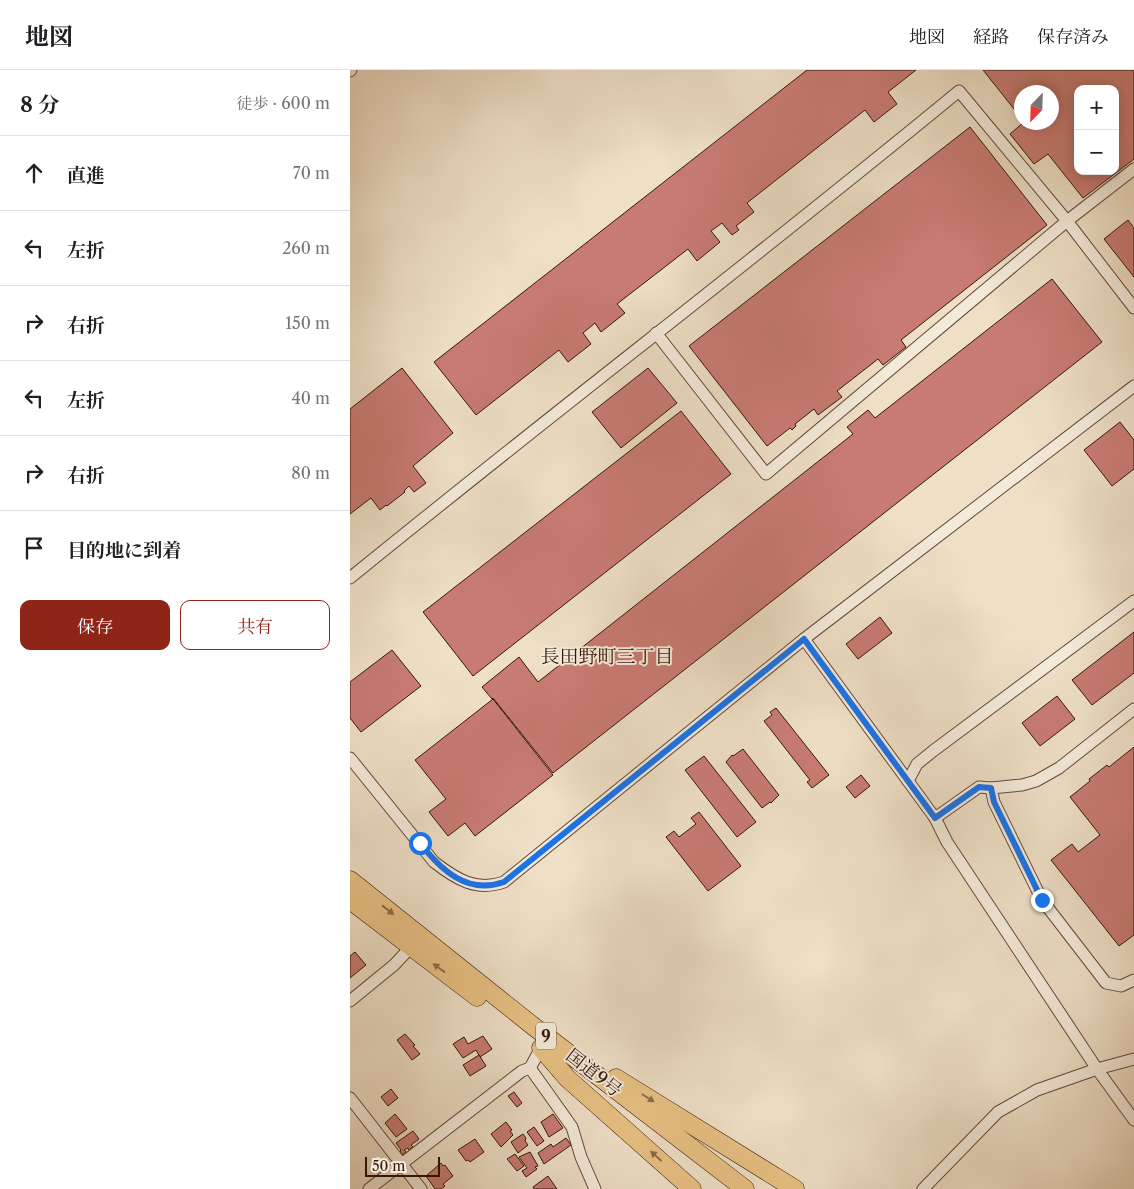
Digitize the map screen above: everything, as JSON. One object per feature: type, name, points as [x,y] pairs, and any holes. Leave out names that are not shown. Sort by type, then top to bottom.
[{"type":"highway","name":"国道9号","points":[[350,880],[532,1026],[745,1189]]},
{"type":"highway","name":"国道9号","points":[[350,900],[727,1189]]},
{"type":"highway","points":[[532,1026],[795,1189]]},
{"type":"highway","points":[[541,1048],[568,1079],[692,1189]]},
{"type":"street","points":[[350,578],[959,91],[1067,221],[1134,308]]},
{"type":"street","points":[[656,332],[766,474],[1067,221],[1134,169]]},
{"type":"street","points":[[350,758],[434,862],[451,875],[470,883],[490,886],[504,882],[804,639],[1133,388]]},
{"type":"street","points":[[908,781],[917,764],[933,751],[1134,601]]},
{"type":"street","points":[[804,639],[935,818],[947,842],[1097,1069],[1134,1120]]},
{"type":"street","points":[[935,818],[979,787],[991,788],[1022,785],[1059,768],[1134,709]]},
{"type":"street","points":[[991,788],[994,802],[1042,900],[1106,983],[1121,986],[1134,980]]},
{"type":"street","points":[[350,1001],[394,966],[410,947]]},
{"type":"street","points":[[369,1189],[522,1070],[530,1068],[541,1048]]},
{"type":"street","points":[[923,1189],[998,1112],[1037,1090],[1097,1069],[1134,1059]]},
{"type":"street","points":[[530,1068],[572,1127],[581,1157],[595,1189]]},
{"type":"street","points":[[350,1098],[421,1189]]},
{"type":"building","points":[[807,70],[916,70],[888,92],[897,104],[874,122],[865,110],[747,203],[754,212],[736,226],[739,230],[732,235],[722,223],[711,231],[720,242],[697,261],[688,249],[617,304],[625,313],[601,332],[595,323],[583,333],[591,344],[568,362],[559,350],[476,415],[434,362]]},
{"type":"building","points":[[983,70],[1134,70],[1134,159],[1119,170],[1119,85],[1074,85],[1074,175],[1113,175],[1083,198],[1048,154],[1034,164],[1010,134],[1015,130],[1059,130],[1059,85],[1014,85],[1014,109]]},
{"type":"building","points":[[970,127],[1047,225],[901,340],[906,347],[883,365],[878,359],[837,391],[842,397],[818,415],[814,409],[795,424],[796,426],[792,430],[790,428],[767,446],[689,346]]},
{"type":"building","points":[[1128,220],[1134,228],[1134,277],[1104,239]]},
{"type":"building","points":[[1052,279],[1102,342],[553,773],[482,687],[519,657],[538,682],[853,434],[847,427],[868,410],[875,418]]},
{"type":"building","points":[[402,368],[453,433],[413,466],[426,483],[414,492],[409,486],[405,492],[380,510],[371,498],[350,514],[350,409]]},
{"type":"building","points":[[648,368],[677,403],[621,448],[592,412]]},
{"type":"building","points":[[681,411],[731,474],[473,676],[423,612]]},
{"type":"building","points":[[1120,422],[1134,440],[1134,469],[1112,486],[1084,450]]},
{"type":"building","points":[[880,617],[892,633],[858,659],[846,644]]},
{"type":"building","points":[[1134,632],[1134,673],[1092,705],[1072,680]]},
{"type":"building","points":[[392,650],[421,686],[361,732],[350,718],[350,682]]},
{"type":"building","points":[[1057,696],[1075,719],[1040,746],[1022,723]]},
{"type":"building","points":[[493,699],[553,775],[475,836],[465,823],[448,836],[429,812],[446,799],[415,760]]},
{"type":"building","points":[[776,708],[829,775],[812,788],[807,782],[810,780],[764,721],[772,715],[770,712]]},
{"type":"building","points":[[1134,747],[1134,935],[1119,946],[1051,860],[1072,844],[1078,852],[1100,835],[1070,797],[1090,781],[1089,779],[1107,765],[1109,767]]},
{"type":"building","points":[[743,749],[779,795],[762,808],[726,762],[732,755]]},
{"type":"building","points":[[704,756],[756,822],[737,837],[685,770]]},
{"type":"building","points":[[861,775],[870,786],[855,798],[846,787]]},
{"type":"building","points":[[699,812],[741,866],[708,891],[666,837],[674,831],[679,837],[696,824],[691,818]]},
{"type":"building","points":[[355,952],[366,965],[350,978],[350,956]]},
{"type":"building","points":[[405,1034],[420,1054],[412,1060],[397,1040]]},
{"type":"building","points":[[483,1036],[492,1049],[480,1057],[476,1050],[463,1058],[453,1044],[464,1037],[468,1044]]},
{"type":"building","points":[[479,1055],[486,1066],[470,1076],[463,1065]]},
{"type":"building","points":[[391,1089],[398,1098],[388,1106],[381,1097]]},
{"type":"building","points":[[514,1092],[522,1103],[517,1107],[508,1096]]},
{"type":"building","points":[[395,1114],[407,1129],[396,1137],[385,1123]]},
{"type":"building","points":[[553,1114],[563,1128],[549,1137],[541,1122]]},
{"type":"building","points":[[506,1122],[513,1135],[501,1147],[491,1134]]},
{"type":"building","points":[[534,1127],[544,1141],[537,1146],[527,1132]]},
{"type":"building","points":[[413,1131],[419,1139],[411,1145],[413,1147],[409,1150],[408,1148],[404,1150],[406,1152],[402,1155],[396,1143]]},
{"type":"building","points":[[523,1134],[528,1145],[518,1153],[511,1142]]},
{"type":"building","points":[[566,1138],[571,1145],[544,1164],[538,1153],[551,1144],[553,1147]]},
{"type":"building","points":[[475,1139],[484,1152],[470,1162],[466,1161],[458,1150]]},
{"type":"building","points":[[530,1152],[538,1166],[535,1167],[537,1169],[526,1177],[522,1171],[527,1168],[519,1157]]},
{"type":"building","points":[[515,1154],[524,1166],[517,1171],[507,1159]]},
{"type":"building","points":[[441,1163],[443,1166],[445,1165],[453,1176],[443,1184],[445,1186],[441,1189],[435,1189],[426,1176]]},
{"type":"building","points":[[548,1176],[557,1189],[534,1189],[533,1187]]},
{"type":"district","name":"長田野町三丁目","points":[[607,656]]},
{"type":"route","points":[[420,843],[434,862],[451,875],[470,883],[490,886],[504,882],[804,639],[935,818],[979,787],[991,788],[994,802],[1042,900]]}]
